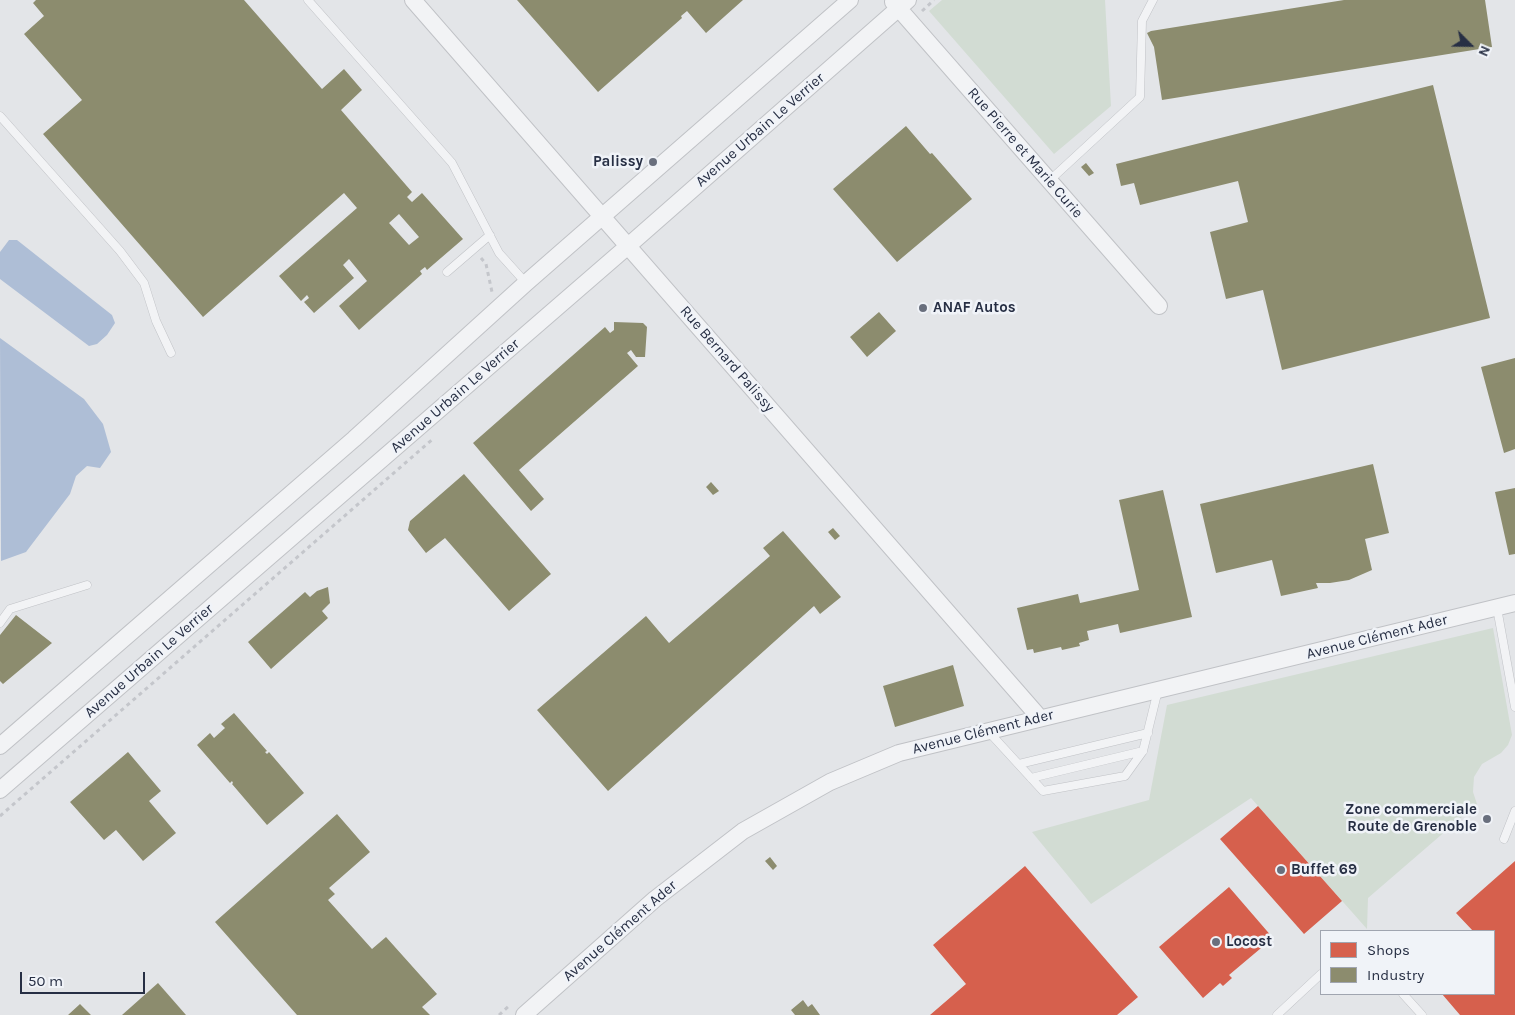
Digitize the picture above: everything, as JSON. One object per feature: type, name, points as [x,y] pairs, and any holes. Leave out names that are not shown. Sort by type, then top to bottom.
[{"type":"street","name":"Rue Bernard Palissy","points":[[413,0],[1040,718]]},
{"type":"street","points":[[0,746],[346,446],[526,283],[850,0]]},
{"type":"street","name":"Rue Pierre et Marie Curie","points":[[899,3],[1049,181],[1159,306]]},
{"type":"street","name":"Avenue Urbain Le Verrier","points":[[0,790],[628,246],[899,3]]},
{"type":"street","name":"Avenue Clément Ader","points":[[524,1015],[655,899],[743,831],[830,782],[899,753],[1515,603]]},
{"type":"lane","points":[[308,0],[452,163],[499,253],[526,283]]},
{"type":"lane","points":[[1049,181],[1140,97],[1142,21],[1153,0]]},
{"type":"lane","points":[[0,116],[120,251],[144,283],[156,321],[171,353]]},
{"type":"lane","points":[[447,272],[490,235]]},
{"type":"lane","points":[[0,623],[10,609],[87,586]]},
{"type":"lane","points":[[1497,608],[1515,707]]},
{"type":"lane","points":[[988,731],[1043,791],[1125,776],[1143,751],[1158,689]]},
{"type":"lane","points":[[1019,764],[1148,733]]},
{"type":"lane","points":[[1032,778],[1143,751]]},
{"type":"lane","points":[[1504,839],[1515,811]]},
{"type":"lane","points":[[1277,1015],[1320,975]]},
{"type":"lane","points":[[1405,995],[1422,1015]]},
{"type":"path","points":[[474,249],[486,264],[493,295]]},
{"type":"shaded area","points":[[942,0],[1105,0],[1111,106],[1054,154],[929,11]]},
{"type":"shaded area","points":[[1493,628],[1512,735],[1508,745],[1501,753],[1482,764],[1474,777],[1473,792],[1477,804],[1368,898],[1367,929],[1251,798],[1091,904],[1032,832],[1149,800],[1167,705]]},
{"type":"water","points":[[9,240],[17,240],[112,315],[115,323],[107,335],[97,344],[89,346],[0,279],[0,252]]},
{"type":"water","points":[[0,338],[84,399],[103,424],[111,452],[100,468],[87,466],[76,476],[70,494],[26,552],[1,561]]},
{"type":"building: Shops","name":"Buffet 69","points":[[1258,806],[1342,901],[1304,934],[1220,839]]},
{"type":"building: Shops","points":[[1515,861],[1515,1015],[1460,1015],[1443,995],[1495,995],[1495,930],[1472,930],[1456,913]]},
{"type":"building: Shops","points":[[1025,866],[1138,997],[1117,1015],[930,1015],[966,984],[933,945]]},
{"type":"building: Shops","name":"Locost","points":[[1229,887],[1273,938],[1229,975],[1232,978],[1223,986],[1220,983],[1203,998],[1159,947]]},
{"type":"building: Industry","points":[[36,0],[244,0],[322,89],[344,69],[362,90],[341,110],[412,192],[407,197],[412,202],[422,193],[463,239],[427,270],[425,267],[420,271],[422,274],[359,330],[339,306],[367,281],[349,259],[343,265],[354,278],[314,313],[304,302],[309,298],[307,295],[301,301],[279,276],[357,208],[344,193],[203,317],[43,134],[82,100],[24,34],[44,16],[33,3]],"holes":[[[399,214],[419,237],[409,245],[389,223]]]},
{"type":"building: Industry","points":[[517,0],[743,0],[706,33],[687,11],[681,16],[682,18],[598,92]]},
{"type":"building: Industry","points":[[1344,0],[1485,0],[1492,47],[1162,100],[1154,47],[1147,33]]},
{"type":"building: Industry","points":[[1433,85],[1490,318],[1282,370],[1263,290],[1226,299],[1210,232],[1248,222],[1238,181],[1140,205],[1134,183],[1121,186],[1116,164]]},
{"type":"building: Industry","points":[[906,126],[972,199],[897,262],[833,189]]},
{"type":"building: Industry","points":[[1086,163],[1094,173],[1089,176],[1081,167]]},
{"type":"building: Industry","points":[[879,312],[896,331],[867,357],[850,337]]},
{"type":"building: Industry","points":[[614,322],[643,323],[647,327],[645,357],[636,357],[631,350],[627,353],[638,366],[519,470],[544,499],[531,511],[473,443],[605,327],[610,333],[614,330]]},
{"type":"building: Industry","points":[[1515,358],[1515,449],[1504,453],[1481,367]]},
{"type":"building: Industry","points":[[1373,464],[1389,533],[1365,539],[1372,570],[1349,580],[1316,583],[1318,588],[1281,596],[1272,560],[1216,573],[1200,504]]},
{"type":"building: Industry","points":[[464,474],[551,574],[509,611],[445,538],[426,553],[408,530],[410,521]]},
{"type":"building: Industry","points":[[711,482],[719,491],[713,495],[706,487]]},
{"type":"building: Industry","points":[[1515,488],[1515,554],[1509,555],[1495,492]]},
{"type":"building: Industry","points":[[1163,490],[1192,617],[1120,633],[1118,624],[1087,631],[1089,640],[1079,643],[1080,646],[1062,650],[1061,647],[1034,653],[1033,649],[1027,650],[1017,608],[1078,594],[1080,603],[1139,590],[1119,500]]},
{"type":"building: Industry","points":[[833,528],[840,536],[835,540],[828,532]]},
{"type":"building: Industry","points":[[783,531],[841,597],[820,614],[814,606],[608,791],[537,710],[646,616],[669,643],[770,556],[763,548]]},
{"type":"building: Industry","points":[[328,587],[330,603],[322,611],[328,618],[271,669],[248,642],[305,592],[310,597],[317,591]]},
{"type":"building: Industry","points":[[16,615],[52,643],[3,684],[0,681],[0,635]]},
{"type":"building: Industry","points":[[953,665],[964,706],[895,727],[883,686]]},
{"type":"building: Industry","points":[[234,713],[267,751],[265,752],[267,754],[269,752],[304,793],[267,825],[232,784],[232,781],[230,783],[197,745],[210,733],[214,738],[225,728],[221,724]]},
{"type":"building: Industry","points":[[128,752],[161,791],[149,801],[176,833],[143,861],[116,830],[104,840],[70,802]]},
{"type":"building: Industry","points":[[337,814],[370,852],[329,888],[335,894],[328,900],[372,949],[386,937],[437,994],[422,1007],[430,1015],[297,1015],[215,922]]},
{"type":"building: Industry","points":[[770,857],[777,866],[773,870],[765,861]]},
{"type":"building: Industry","points":[[158,983],[186,1015],[122,1015]]},
{"type":"building: Industry","points":[[803,1000],[808,1007],[812,1004],[820,1015],[795,1015],[791,1010]]},
{"type":"building: Industry","points":[[80,1004],[91,1015],[68,1015]]},
{"type":"place","name":"Palissy","points":[[653,162]]},
{"type":"place","name":"ANAF Autos","points":[[923,308]]},
{"type":"place","name":"Zone commerciale Route de Grenoble","points":[[1487,819]]},
{"type":"place","name":"Buffet 69","points":[[1281,870]]},
{"type":"place","name":"Locost","points":[[1216,942]]}]
